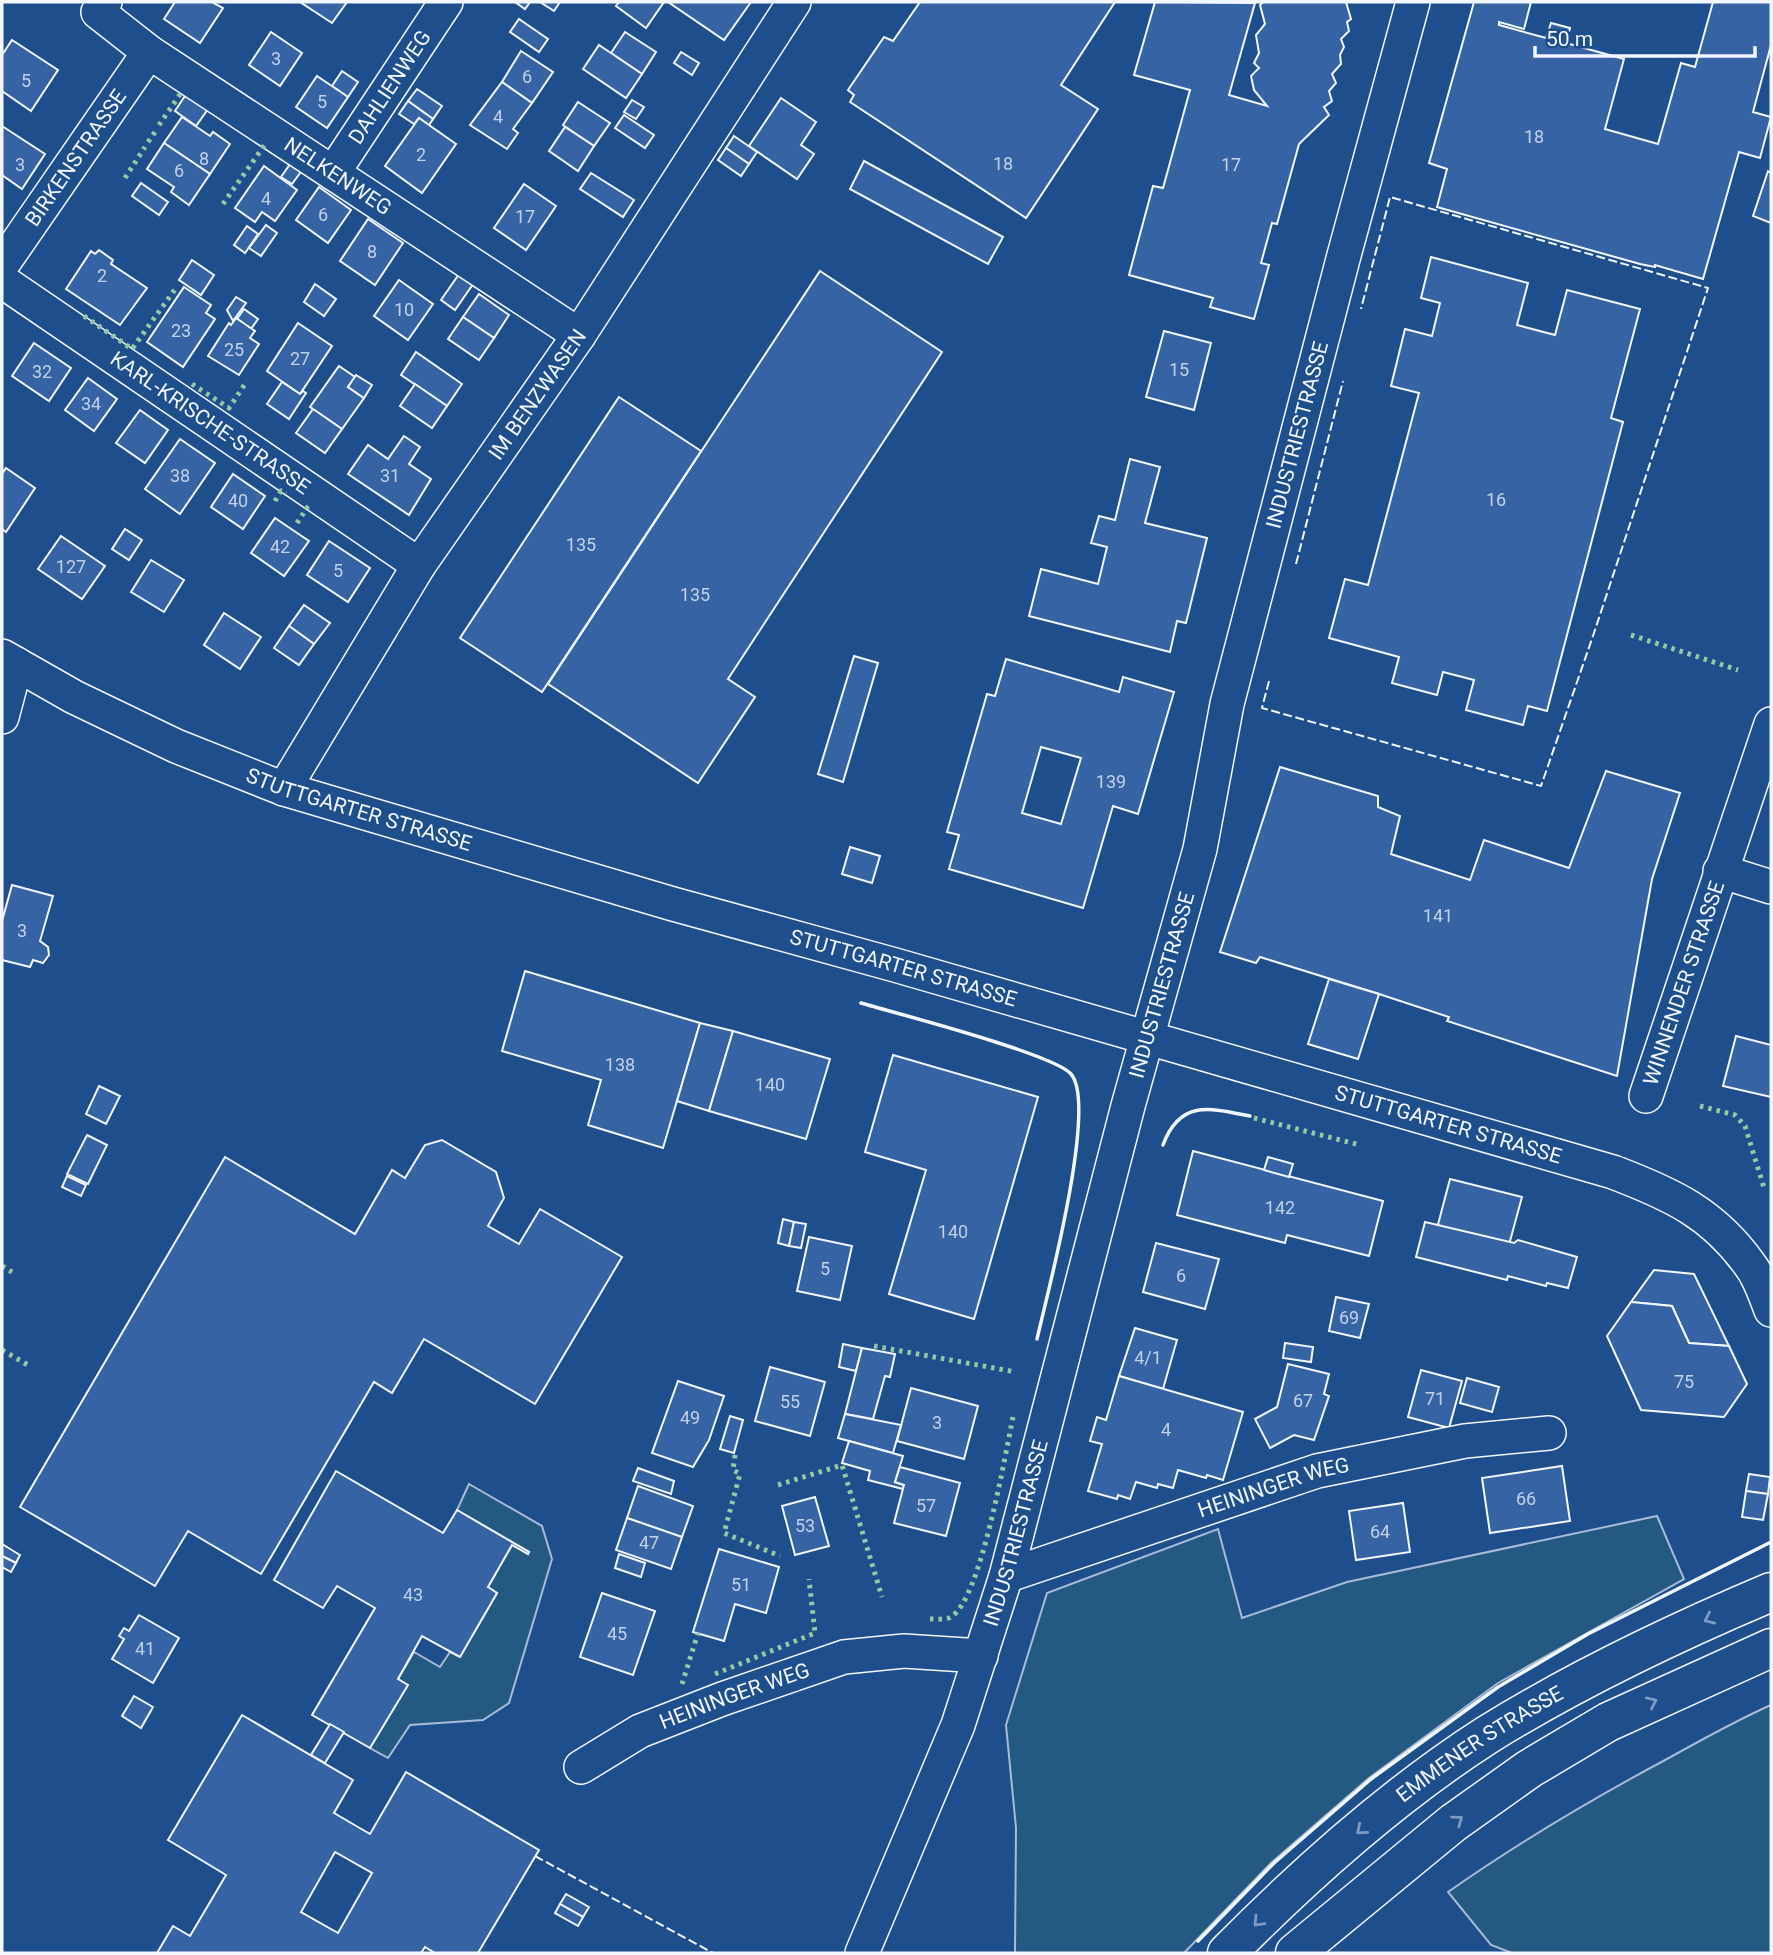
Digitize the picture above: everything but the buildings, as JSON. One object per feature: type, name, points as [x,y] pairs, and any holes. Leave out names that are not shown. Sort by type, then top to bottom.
[{"type":"main road","name":"EMMENER STRASSE","points":[[1227,1953],[1299,1881],[1402,1796],[1485,1737],[1569,1688],[1710,1617],[1771,1592]]},
{"type":"main road","points":[[1295,1953],[1453,1823],[1529,1769],[1608,1722],[1771,1648]]},
{"type":"street","name":"DAHLIENWEG","points":[[333,173],[446,2]]},
{"type":"street","name":"IM BENZWASEN","points":[[284,789],[419,565],[579,335],[794,2]]},
{"type":"street","name":"INDUSTRIESTRASSE","points":[[863,1953],[953,1738],[1006,1576],[1146,1038],[1199,849],[1227,704],[1413,2]]},
{"type":"street","name":"NELKENWEG","points":[[101,7],[149,52],[579,335]]},
{"type":"street","name":"BIRKENSTRASSE","points":[[2,265],[149,52]]},
{"type":"street","name":"KARL-KRISCHE-STRASSE","points":[[2,281],[419,565]]},
{"type":"street","name":"STUTTGARTER STRASSE","points":[[9,660],[74,697],[176,746],[284,789],[660,901],[895,965],[1613,1172],[1688,1204],[1715,1225],[1752,1266],[1771,1310]]},
{"type":"street","points":[[2,717],[9,660]]},
{"type":"street","name":"WINNENDER STRASSE","points":[[1646,1096],[1771,724]]},
{"type":"street","name":"WINNENDER STRASSE","points":[[1720,872],[1771,887]]},
{"type":"street","name":"HEININGER WEG","points":[[1006,1576],[1317,1471],[1465,1441],[1549,1433]]},
{"type":"street","name":"HEININGER WEG","points":[[581,1767],[640,1731],[722,1699],[844,1657],[904,1651],[981,1656]]},
{"type":"shaded area","points":[[469,1484],[542,1526],[552,1559],[509,1703],[483,1720],[410,1725],[388,1758],[370,1748],[407,1685],[398,1679],[414,1652],[440,1667],[450,1652],[460,1657],[497,1593],[488,1587],[512,1545],[529,1552],[457,1510]]},
{"type":"shaded area","points":[[1657,1516],[1684,1579],[1498,1683],[1369,1778],[1271,1863],[1184,1953],[1015,1953],[1016,1828],[1006,1725],[1047,1593],[1218,1529],[1242,1618],[1347,1582]]},
{"type":"shaded area","points":[[1771,1705],[1771,1953],[1512,1953],[1491,1945],[1448,1892],[1583,1806],[1705,1738]]},
{"type":"hedge","points":[[159,125],[183,90]]},
{"type":"hedge","points":[[148,142],[155,132]]},
{"type":"hedge","points":[[223,204],[266,143]]},
{"type":"hedge","points":[[125,178],[145,147]]},
{"type":"hedge","points":[[84,316],[132,349],[176,288]]},
{"type":"hedge","points":[[192,384],[229,408],[247,381]]},
{"type":"hedge","points":[[275,501],[281,491],[286,494]]},
{"type":"hedge","points":[[297,523],[307,508],[303,505]]},
{"type":"hedge","points":[[1631,635],[1738,670]]},
{"type":"hedge","points":[[1700,1106],[1735,1115],[1745,1126],[1765,1191]]},
{"type":"hedge","points":[[1254,1118],[1360,1145]]},
{"type":"hedge","points":[[2,1266],[12,1272]]},
{"type":"hedge","points":[[874,1346],[1016,1372]]},
{"type":"hedge","points":[[2,1350],[28,1365]]},
{"type":"hedge","points":[[930,1619],[951,1617],[962,1605],[972,1583],[982,1556],[998,1492],[1013,1417]]},
{"type":"hedge","points":[[735,1455],[733,1470],[740,1474],[724,1533],[780,1556]]},
{"type":"hedge","points":[[778,1485],[842,1465],[882,1597]]},
{"type":"hedge","points":[[715,1674],[815,1633],[809,1579]]},
{"type":"hedge","points":[[682,1684],[698,1633]]},
{"type":"fence","points":[[1269,681],[1262,708],[1541,786],[1708,288],[1390,197],[1361,309]]},
{"type":"fence","points":[[1296,564],[1343,381]]},
{"type":"fence","points":[[535,1856],[713,1953]]},
{"type":"wall","points":[[861,1003],[1006,1045],[1036,1056],[1071,1074],[1078,1092],[1075,1160],[1037,1339]]},
{"type":"wall","points":[[1163,1145],[1178,1120],[1198,1110],[1250,1116]]},
{"type":"wall","points":[[1198,1941],[1274,1863],[1371,1779],[1498,1687],[1588,1634],[1771,1542]]}]
